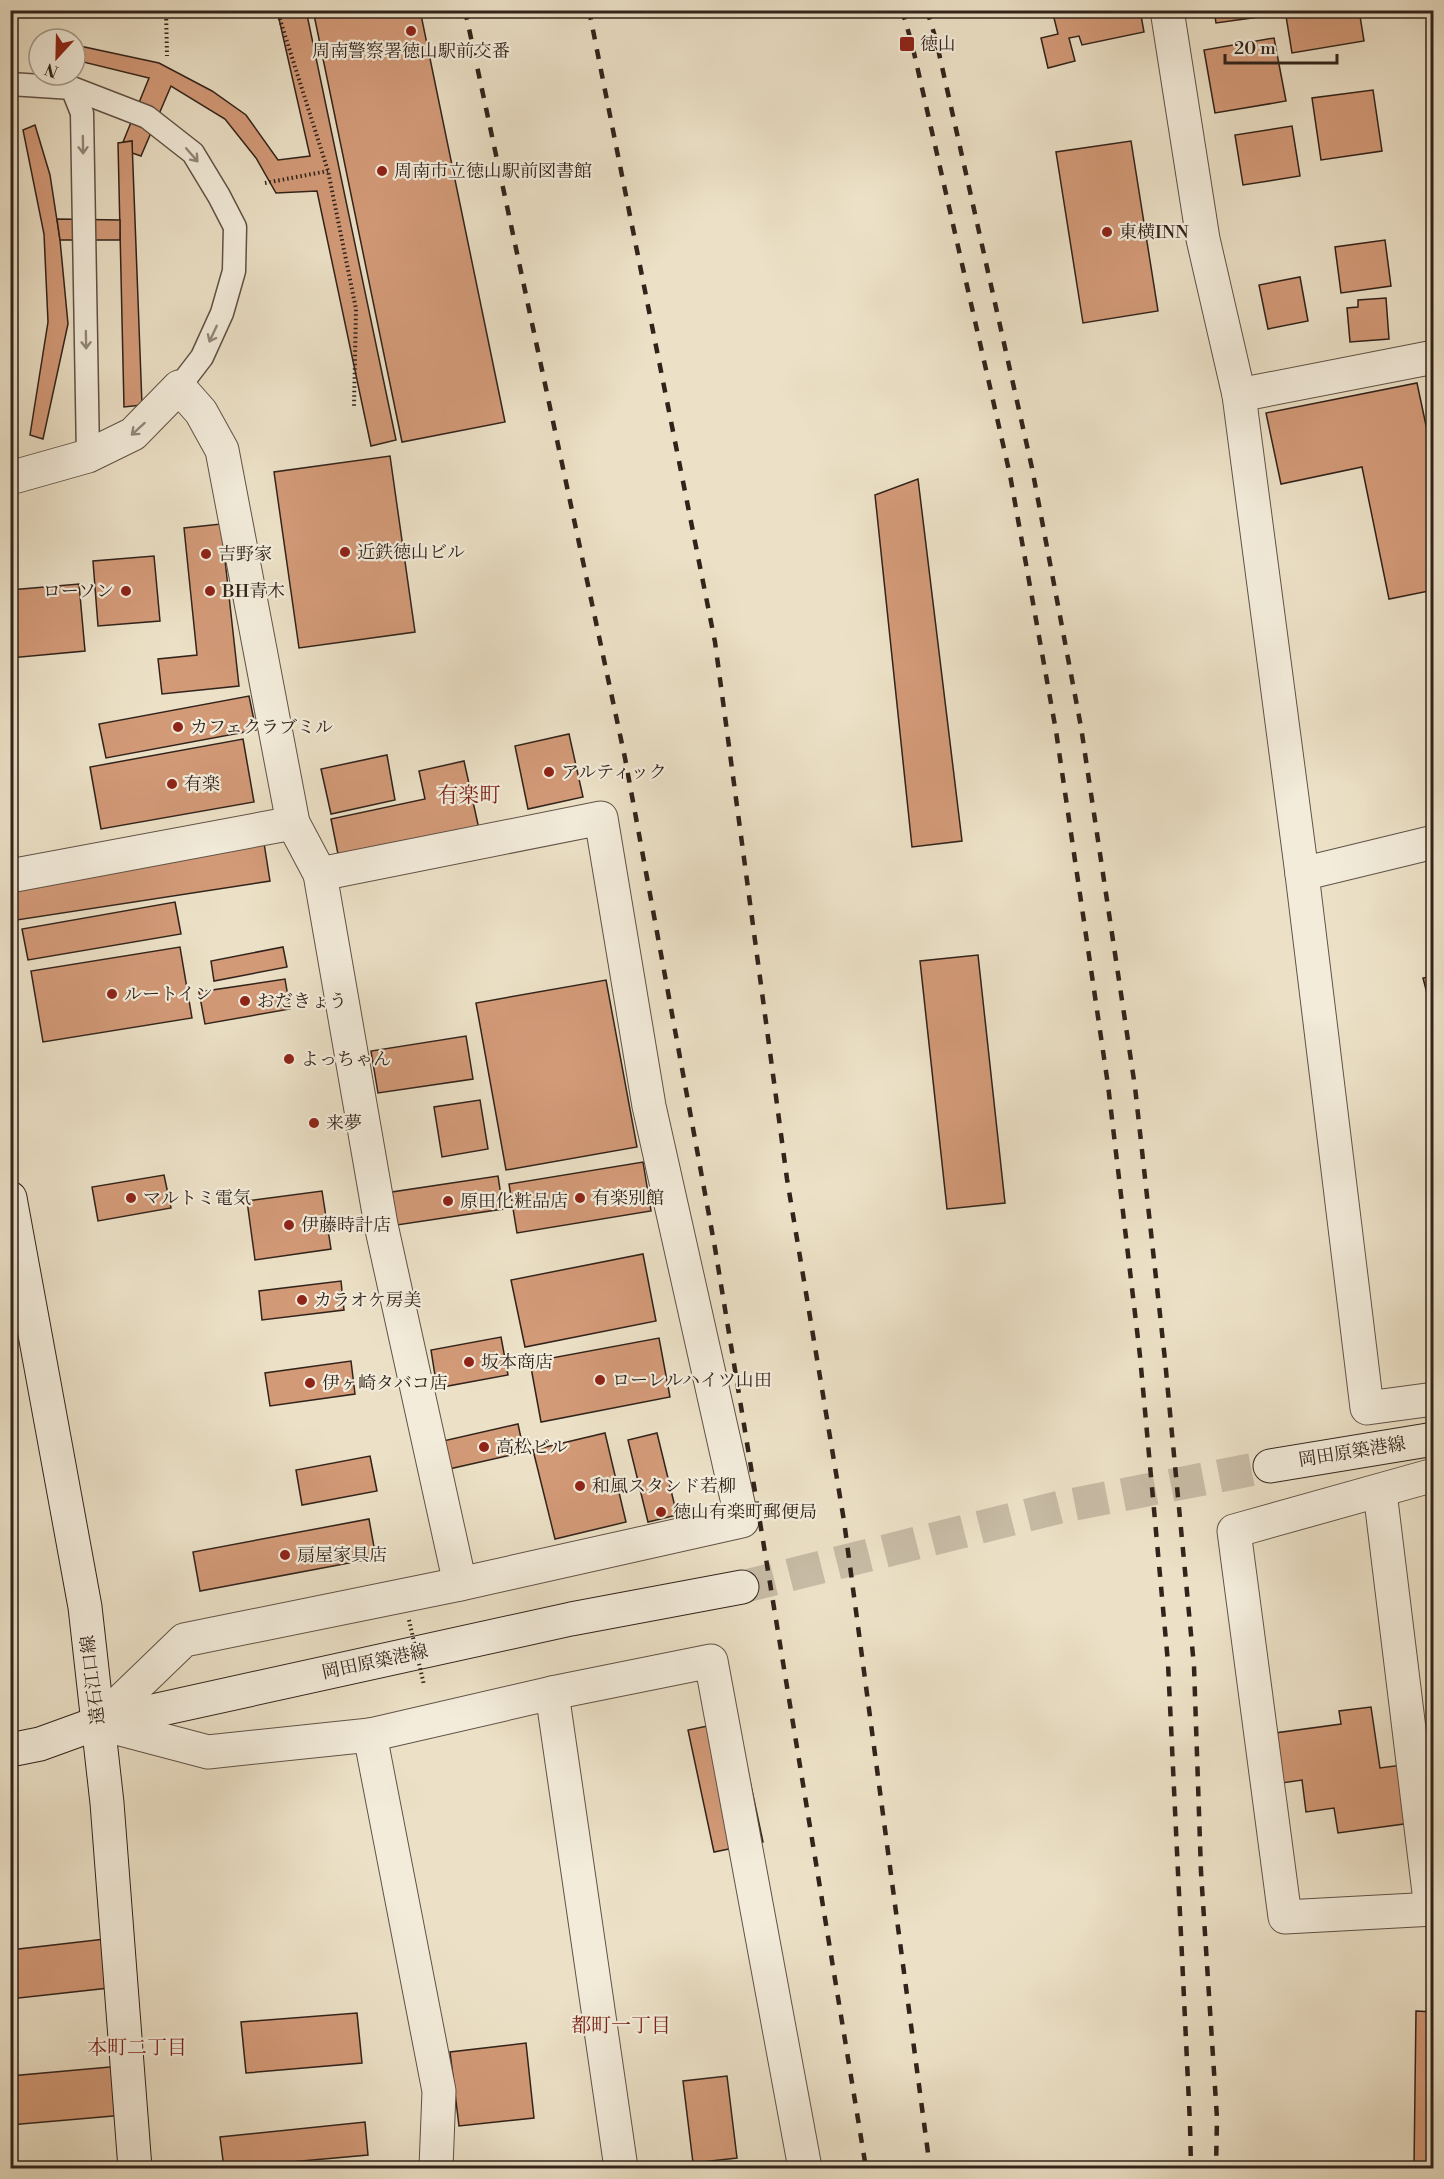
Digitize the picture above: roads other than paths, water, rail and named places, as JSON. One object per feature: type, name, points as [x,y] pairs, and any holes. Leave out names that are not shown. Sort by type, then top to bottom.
[{"type":"street","points":[[1167,10],[1203,239],[1239,395],[1302,874],[1368,1408],[1434,1399]]},
{"type":"street","points":[[1239,395],[1434,357]]},
{"type":"street","points":[[10,478],[88,456],[134,434],[179,387],[201,412],[222,450],[293,823],[320,874],[381,1225],[460,1584]]},
{"type":"street","points":[[98,1723],[184,1640],[460,1584],[742,1521],[649,1106],[601,818],[320,874]]},
{"type":"street","points":[[10,876],[293,823]]},
{"type":"street","points":[[1302,874],[1434,842]]},
{"type":"street","name":"遠石江口線","points":[[10,1198],[85,1607],[107,1803],[135,2169]]},
{"type":"street","name":"岡田原築港線","points":[[1270,1466],[1434,1439]]},
{"type":"street","points":[[1380,1492],[1432,1909],[1285,1917],[1234,1532],[1434,1475]]},
{"type":"street","name":"岡田原築港線","points":[[10,1750],[40,1744],[98,1723],[571,1619],[742,1587]]},
{"type":"street","points":[[98,1723],[208,1752],[370,1735],[552,1693],[711,1660],[805,2169]]},
{"type":"street","points":[[552,1693],[621,2169]]},
{"type":"street","points":[[370,1735],[439,2091],[436,2169]]},
{"type":"lane","points":[[10,84],[72,88],[147,117],[193,153],[235,227],[234,272],[222,313],[202,357],[179,387]]},
{"type":"lane","points":[[72,88],[82,113],[88,456]]},
{"type":"tunnel","points":[[742,1587],[1060,1507],[1270,1466]]},
{"type":"railway","points":[[465,10],[625,758],[715,1248],[866,2168]]},
{"type":"railway","points":[[589,10],[715,642],[787,1179],[844,1521],[930,2168]]},
{"type":"railway","points":[[902,10],[912,44],[1010,475],[1056,731],[1108,1085],[1140,1356],[1168,1663],[1191,2168]]},
{"type":"railway","points":[[927,10],[936,40],[1032,468],[1081,727],[1135,1087],[1165,1360],[1194,1666],[1201,1872],[1217,2118],[1216,2168]]},
{"type":"place","name":"周南警察署徳山駅前交番","points":[[411,31]]},
{"type":"place","name":"徳山","points":[[907,44]]},
{"type":"place","name":"周南市立徳山駅前図書館","points":[[382,171]]},
{"type":"place","name":"東横INN","points":[[1107,232]]},
{"type":"place","name":"近鉄徳山ビル","points":[[345,552]]},
{"type":"place","name":"吉野家","points":[[206,554]]},
{"type":"place","name":"ローソン","points":[[126,591]]},
{"type":"place","name":"BH青木","points":[[210,591]]},
{"type":"place","name":"カフェクラブミル","points":[[178,727]]},
{"type":"place","name":"アルティック","points":[[549,772]]},
{"type":"place","name":"有楽","points":[[172,784]]},
{"type":"place","name":"ルートイン","points":[[112,994]]},
{"type":"place","name":"おだきょう","points":[[245,1001]]},
{"type":"place","name":"よっちゃん","points":[[289,1059]]},
{"type":"place","name":"来夢","points":[[314,1123]]},
{"type":"place","name":"マルトミ電気","points":[[131,1198]]},
{"type":"place","name":"有楽別館","points":[[580,1198]]},
{"type":"place","name":"原田化粧品店","points":[[448,1201]]},
{"type":"place","name":"伊藤時計店","points":[[289,1225]]},
{"type":"place","name":"カラオケ房美","points":[[302,1300]]},
{"type":"place","name":"坂本商店","points":[[469,1362]]},
{"type":"place","name":"ローレルハイツ山田","points":[[600,1380]]},
{"type":"place","name":"伊ヶ崎タバコ店","points":[[310,1383]]},
{"type":"place","name":"高松ビル","points":[[484,1447]]},
{"type":"place","name":"和風スタンド若柳","points":[[580,1486]]},
{"type":"place","name":"徳山有楽町郵便局","points":[[661,1512]]},
{"type":"place","name":"扇屋家具店","points":[[285,1555]]},
{"type":"district","name":"有楽町","points":[[469,796]]},
{"type":"district","name":"都町一丁目","points":[[621,2026]]},
{"type":"district","name":"本町二丁目","points":[[137,2048]]}]
